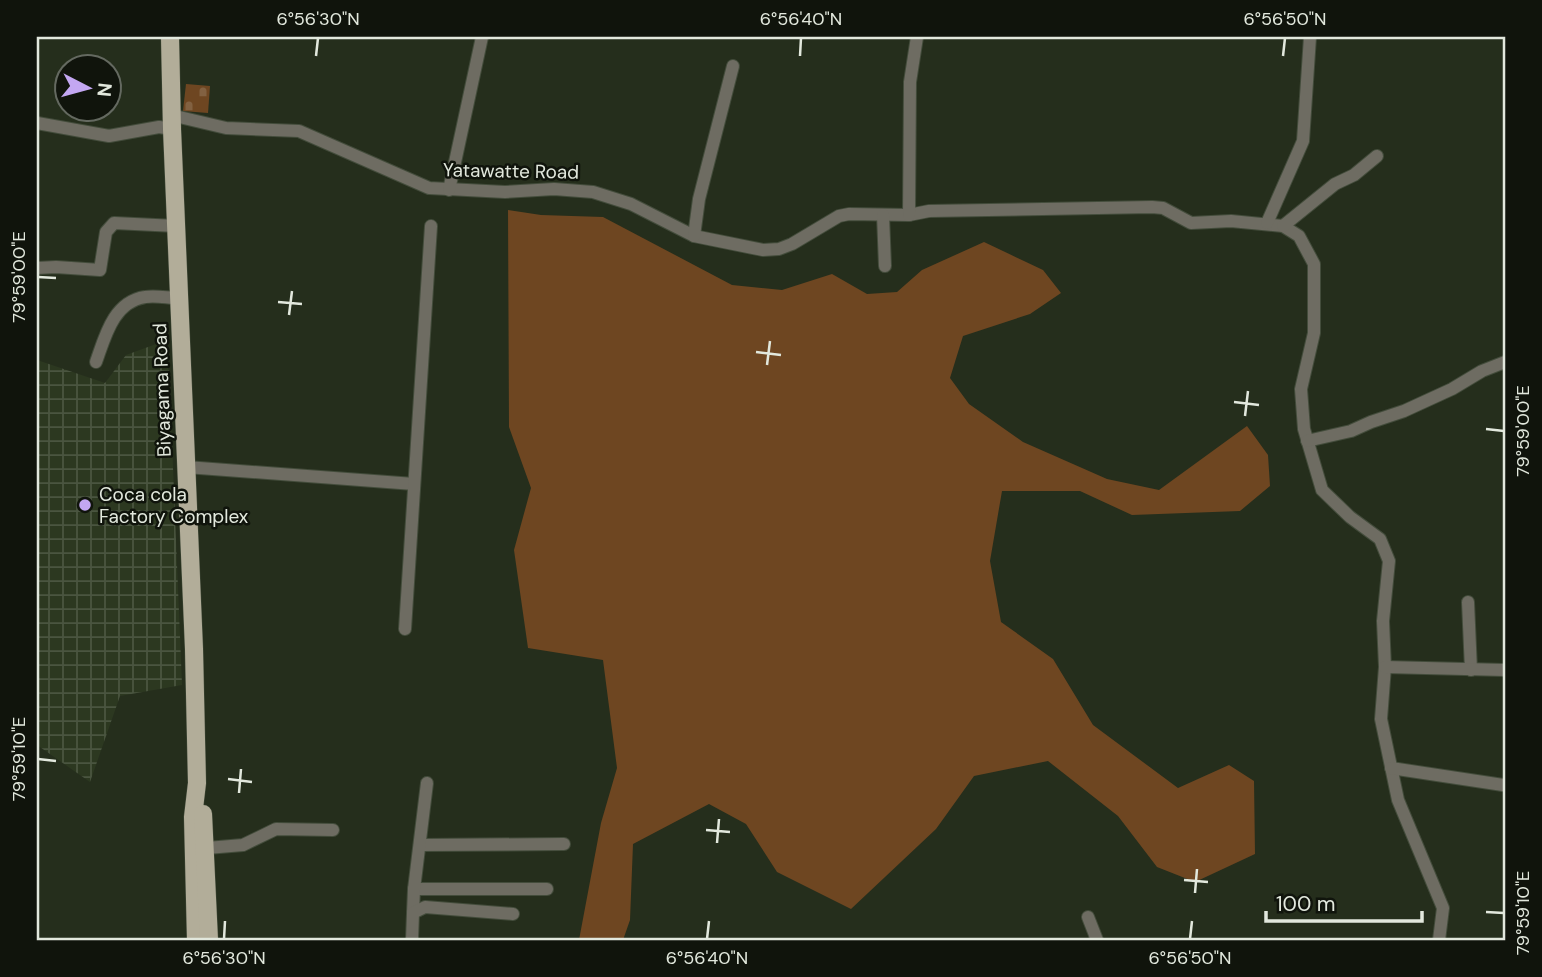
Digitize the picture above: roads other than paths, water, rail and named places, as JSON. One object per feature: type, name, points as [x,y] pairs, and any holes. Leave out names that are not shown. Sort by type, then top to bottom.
[{"type":"main road","name":"Biyagama Road","points":[[170,37],[197,783],[193,817],[196,940]]},
{"type":"main road","name":"Biyagama Road","points":[[197,783],[207,848],[209,940]]},
{"type":"street","points":[[449,190],[482,37]]},
{"type":"street","points":[[909,215],[910,82],[917,37]]},
{"type":"street","points":[[1267,223],[1303,141],[1310,37]]},
{"type":"street","points":[[694,236],[699,198],[733,66]]},
{"type":"street","name":"Yatawatte Road","points":[[37,123],[109,136],[172,122],[226,128],[299,131],[429,188],[505,192],[554,189],[593,192],[631,204],[694,236],[763,250],[779,249],[839,216],[849,214],[909,215],[929,211],[1152,207],[1163,208],[1191,223],[1231,221],[1283,226]]},
{"type":"street","points":[[1377,156],[1354,175],[1335,184],[1283,226],[1299,236],[1314,264],[1314,334],[1301,388],[1304,429],[1322,490],[1350,517],[1380,539],[1389,561],[1383,621],[1385,667],[1381,719],[1398,800],[1443,908],[1439,940]]},
{"type":"street","points":[[883,215],[885,267]]},
{"type":"street","points":[[37,268],[100,270],[106,232],[114,223],[176,226]]},
{"type":"street","points":[[405,629],[431,226]]},
{"type":"street","points":[[96,362],[112,320],[127,304],[144,297],[179,298]]},
{"type":"street","points":[[1307,441],[1351,431],[1404,411],[1505,362]]},
{"type":"street","points":[[186,467],[414,484]]},
{"type":"street","points":[[1468,602],[1471,670]]},
{"type":"street","points":[[1385,667],[1505,670]]},
{"type":"street","points":[[1391,768],[1503,785]]},
{"type":"street","points":[[412,940],[414,889],[427,783]]},
{"type":"street","points":[[207,848],[243,845],[276,829],[333,830]]},
{"type":"street","points":[[420,845],[564,844]]},
{"type":"street","points":[[414,889],[547,889]]},
{"type":"street","points":[[413,913],[425,907],[513,914]]},
{"type":"street","points":[[1088,917],[1097,940]]},
{"type":"place","name":"Coca cola Factory Complex","points":[[85,505]]}]
